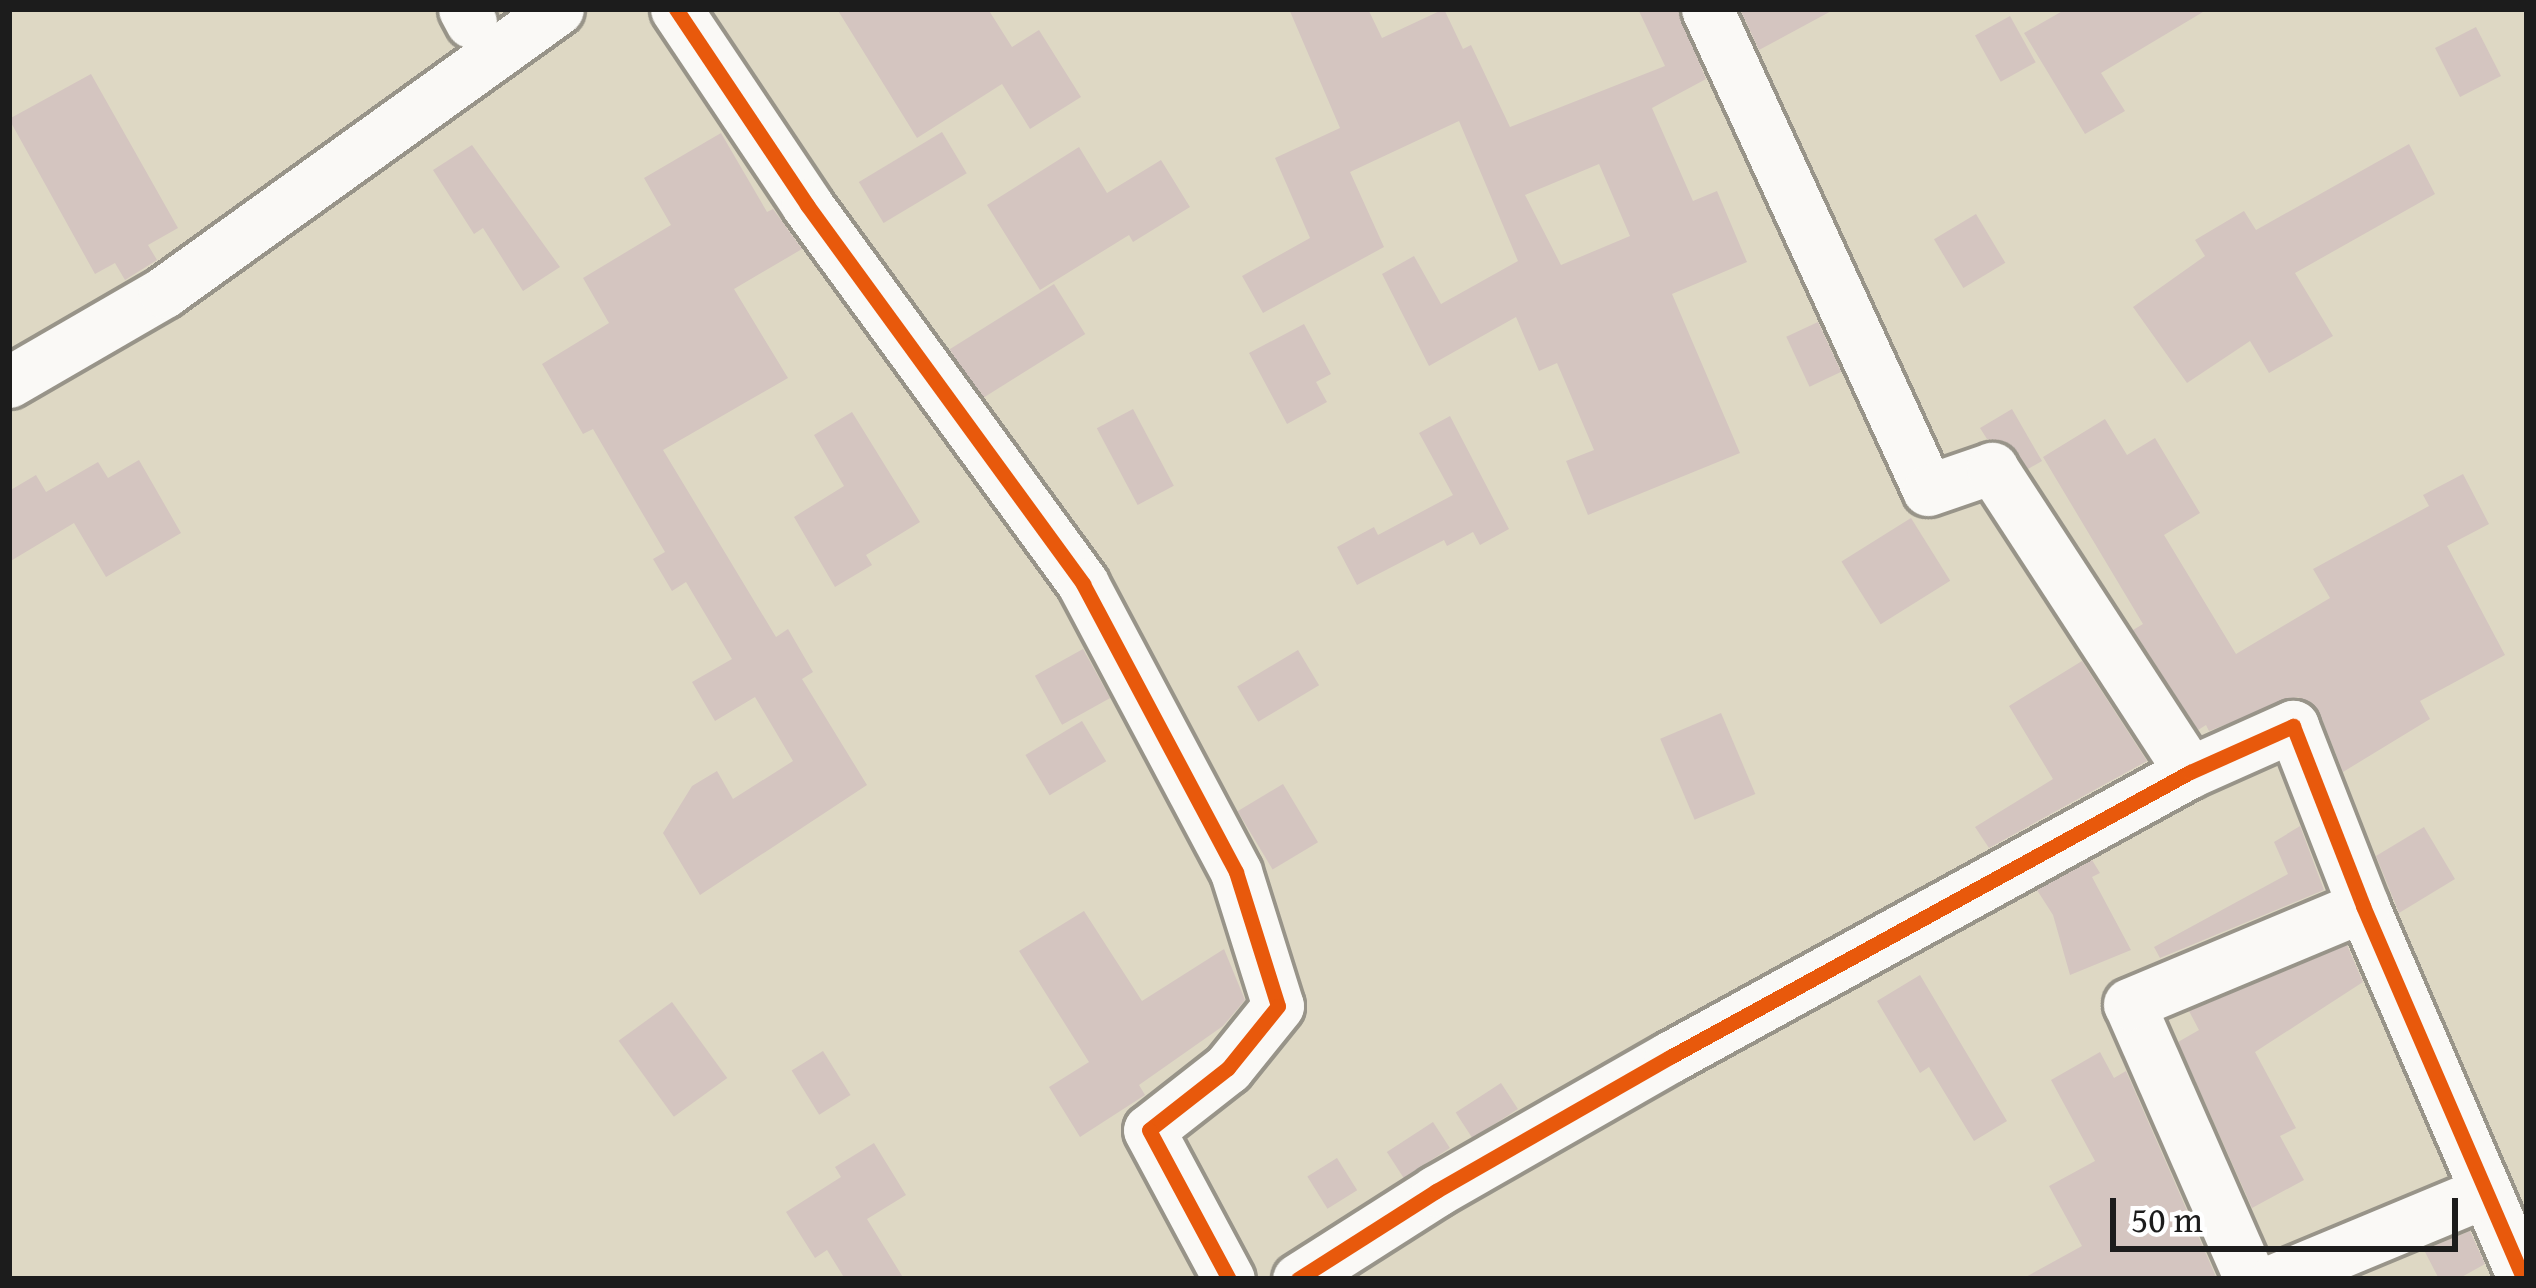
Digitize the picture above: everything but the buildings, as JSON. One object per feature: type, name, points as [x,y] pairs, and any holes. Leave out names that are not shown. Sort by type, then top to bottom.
[{"type":"street","points":[[9,382],[164,292],[558,9]]},
{"type":"street","points":[[676,9],[807,205],[1083,584],[1236,872],[1278,1006],[1228,1068],[1149,1130],[1229,1279]]},
{"type":"street","points":[[1707,9],[1928,490],[1992,468],[2190,772]]},
{"type":"street","points":[[1298,1279],[1436,1191],[1670,1057],[2190,772],[2293,726],[2363,906],[2524,1279]]},
{"type":"street","points":[[2250,1279],[2129,1004],[2363,906]]},
{"type":"street","points":[[2276,1279],[2485,1192]]},
{"type":"cycle path","points":[[676,9],[807,205],[1083,584],[1236,872],[1278,1006],[1228,1068],[1149,1130],[1229,1279]]},
{"type":"cycle path","points":[[1298,1279],[1436,1191],[1670,1057],[2190,772],[2293,726],[2363,906],[2524,1279]]}]
